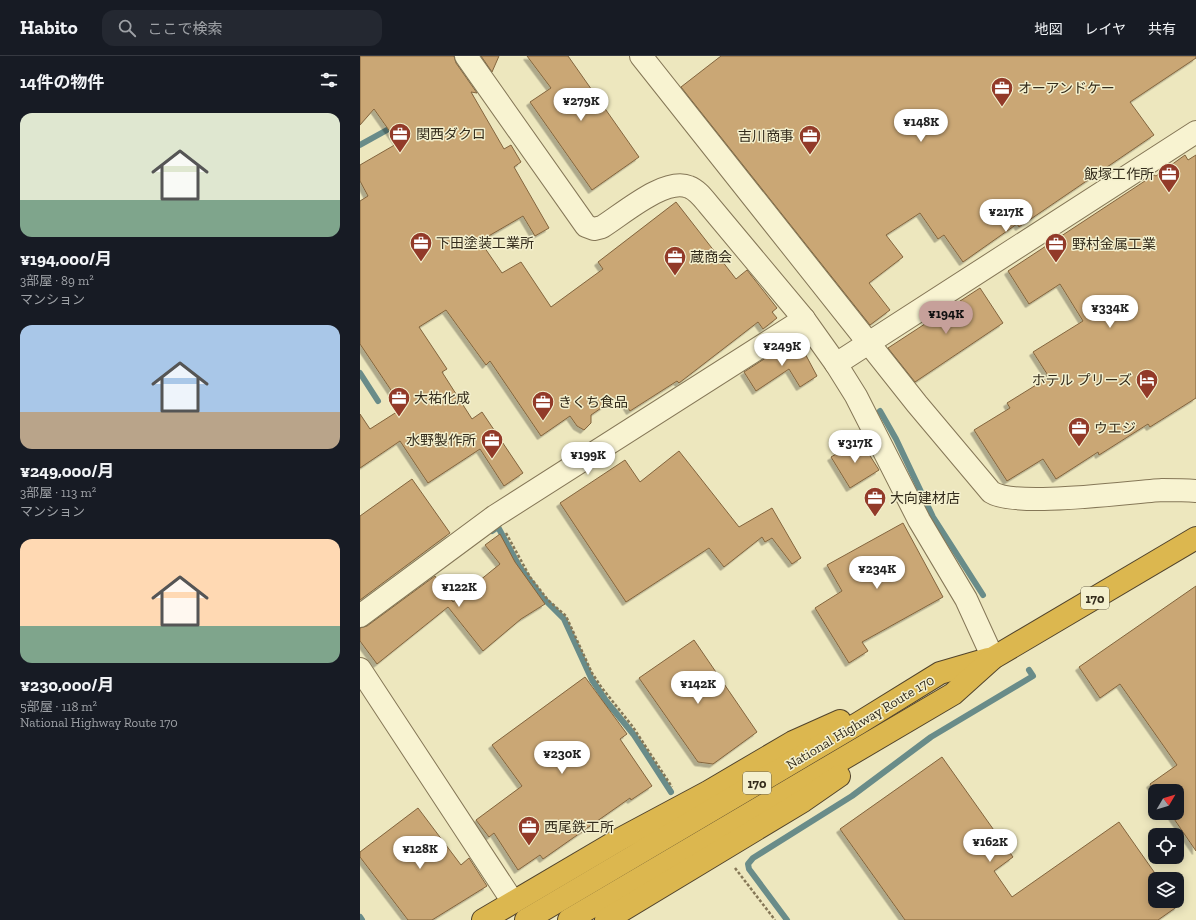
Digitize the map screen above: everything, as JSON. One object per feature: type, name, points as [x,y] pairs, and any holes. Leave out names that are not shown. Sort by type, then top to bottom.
[{"type":"highway","name":"National Highway Route 170","points":[[569,920],[953,694],[993,658],[1196,538]]},
{"type":"highway","name":"National Highway Route 170","points":[[526,920],[852,727],[940,673],[993,658]]},
{"type":"highway","points":[[483,920],[616,842],[708,792],[793,742],[902,696]]},
{"type":"highway","points":[[606,920],[803,801],[843,774],[887,733]]},
{"type":"street","points":[[466,56],[586,226],[594,229],[602,227],[666,187],[676,185],[689,187],[708,204],[804,318],[836,364],[856,396],[919,520],[966,599],[993,658]]},
{"type":"street","points":[[641,56],[980,481],[996,495],[1011,499],[1046,499],[1164,490],[1196,491]]},
{"type":"street","points":[[836,364],[1196,132]]},
{"type":"street","points":[[360,616],[495,516],[804,318]]},
{"type":"street","points":[[360,669],[513,902]]},
{"type":"path","points":[[495,516],[530,577],[548,600],[566,616],[592,673],[638,733],[674,790]]},
{"type":"path","points":[[734,867],[775,920]]},
{"type":"building","points":[[360,56],[454,56],[456,63],[477,93],[471,92],[504,149],[511,145],[521,162],[514,167],[549,228],[535,236],[523,216],[480,241],[502,273],[521,262],[551,307],[603,269],[598,262],[676,202],[736,279],[747,270],[777,308],[772,312],[777,318],[763,329],[758,322],[679,383],[677,381],[630,411],[620,395],[591,415],[591,423],[584,430],[577,426],[570,416],[541,436],[490,361],[486,365],[446,310],[419,327],[447,369],[442,372],[472,419],[482,412],[523,473],[504,486],[480,449],[428,483],[400,441],[360,468],[360,414],[370,429],[403,408],[360,344],[360,201],[368,196],[360,181],[360,165],[398,143],[374,109],[360,125]]},
{"type":"building","points":[[481,56],[499,56],[492,72]]},
{"type":"building","points":[[527,56],[568,56],[639,157],[592,190],[530,102],[551,88]]},
{"type":"building","points":[[721,56],[1196,56],[1196,58],[1130,102],[1154,135],[1019,227],[1017,224],[963,262],[944,235],[938,239],[920,213],[886,235],[903,257],[869,283],[890,310],[870,325],[681,87]]},
{"type":"building","points":[[1185,155],[1188,160],[1196,155],[1196,398],[1150,427],[1148,424],[1099,455],[1098,452],[1056,479],[1043,459],[1007,481],[974,430],[1010,408],[1007,403],[1049,377],[1033,352],[1083,321],[1060,284],[1029,304],[1008,271],[1154,175],[1156,176]]},
{"type":"building","points":[[980,288],[1003,323],[915,382],[888,348]]},
{"type":"building","points":[[789,343],[801,346],[817,376],[800,387],[789,369],[756,391],[744,372]]},
{"type":"building","points":[[860,440],[879,470],[850,488],[831,457]]},
{"type":"building","points":[[679,451],[739,527],[772,508],[801,558],[792,564],[772,538],[765,542],[762,537],[724,567],[709,548],[626,602],[560,503],[625,460],[640,482]]},
{"type":"building","points":[[412,479],[450,533],[360,600],[360,516]]},
{"type":"building","points":[[903,523],[943,597],[862,642],[868,651],[849,663],[815,608],[842,591],[827,565]]},
{"type":"building","points":[[500,534],[515,562],[545,604],[521,619],[483,651],[448,607],[377,664],[360,641],[360,628],[367,626],[435,576],[453,602],[500,564],[485,545]]},
{"type":"building","points":[[1196,586],[1196,851],[1184,833],[1184,828],[1180,828],[1175,820],[1184,820],[1184,784],[1150,784],[1177,765],[1120,684],[1100,698],[1079,667]]},
{"type":"building","points":[[694,640],[757,732],[713,764],[698,762],[639,678]]},
{"type":"building","points":[[585,677],[627,734],[620,739],[652,786],[631,800],[630,798],[543,859],[540,855],[518,870],[494,833],[489,837],[476,820],[522,786],[492,745]]},
{"type":"building","points":[[942,757],[1013,857],[994,871],[1012,897],[1119,822],[1154,872],[1148,872],[1148,908],[1175,908],[1158,920],[905,920],[840,829]]},
{"type":"building","points":[[418,808],[461,865],[469,858],[487,886],[432,920],[408,920],[360,857],[360,852]]},
{"type":"waterway","points":[[360,145],[396,125]]},
{"type":"waterway","points":[[360,373],[378,401]]},
{"type":"waterway","points":[[880,411],[896,439],[933,517],[983,595]]},
{"type":"waterway","points":[[492,531],[498,527],[519,566],[542,597],[564,619],[592,680],[607,702],[634,735],[671,792]]},
{"type":"waterway","points":[[787,920],[749,869],[748,864],[753,858],[852,796],[931,737],[1033,676],[1029,670]]},
{"type":"place","name":"オーアンドケー","points":[[1002,108]]},
{"type":"place","name":"関西ダクロ","points":[[400,154]]},
{"type":"place","name":"吉川商事","points":[[810,156]]},
{"type":"place","name":"飯塚工作所","points":[[1169,194]]},
{"type":"place","name":"下田塗装工業所","points":[[421,262]]},
{"type":"place","name":"野村金属工業","points":[[1056,264]]},
{"type":"place","name":"蔵商会","points":[[675,276]]},
{"type":"place","name":"ホテル プリーズ","points":[[1147,400]]},
{"type":"place","name":"大祐化成","points":[[399,418]]},
{"type":"place","name":"きくち食品","points":[[543,422]]},
{"type":"place","name":"ウエジ","points":[[1079,448]]},
{"type":"place","name":"水野製作所","points":[[492,460]]},
{"type":"place","name":"大向建材店","points":[[875,518]]},
{"type":"place","name":"西尾鉄工所","points":[[529,846]]}]
